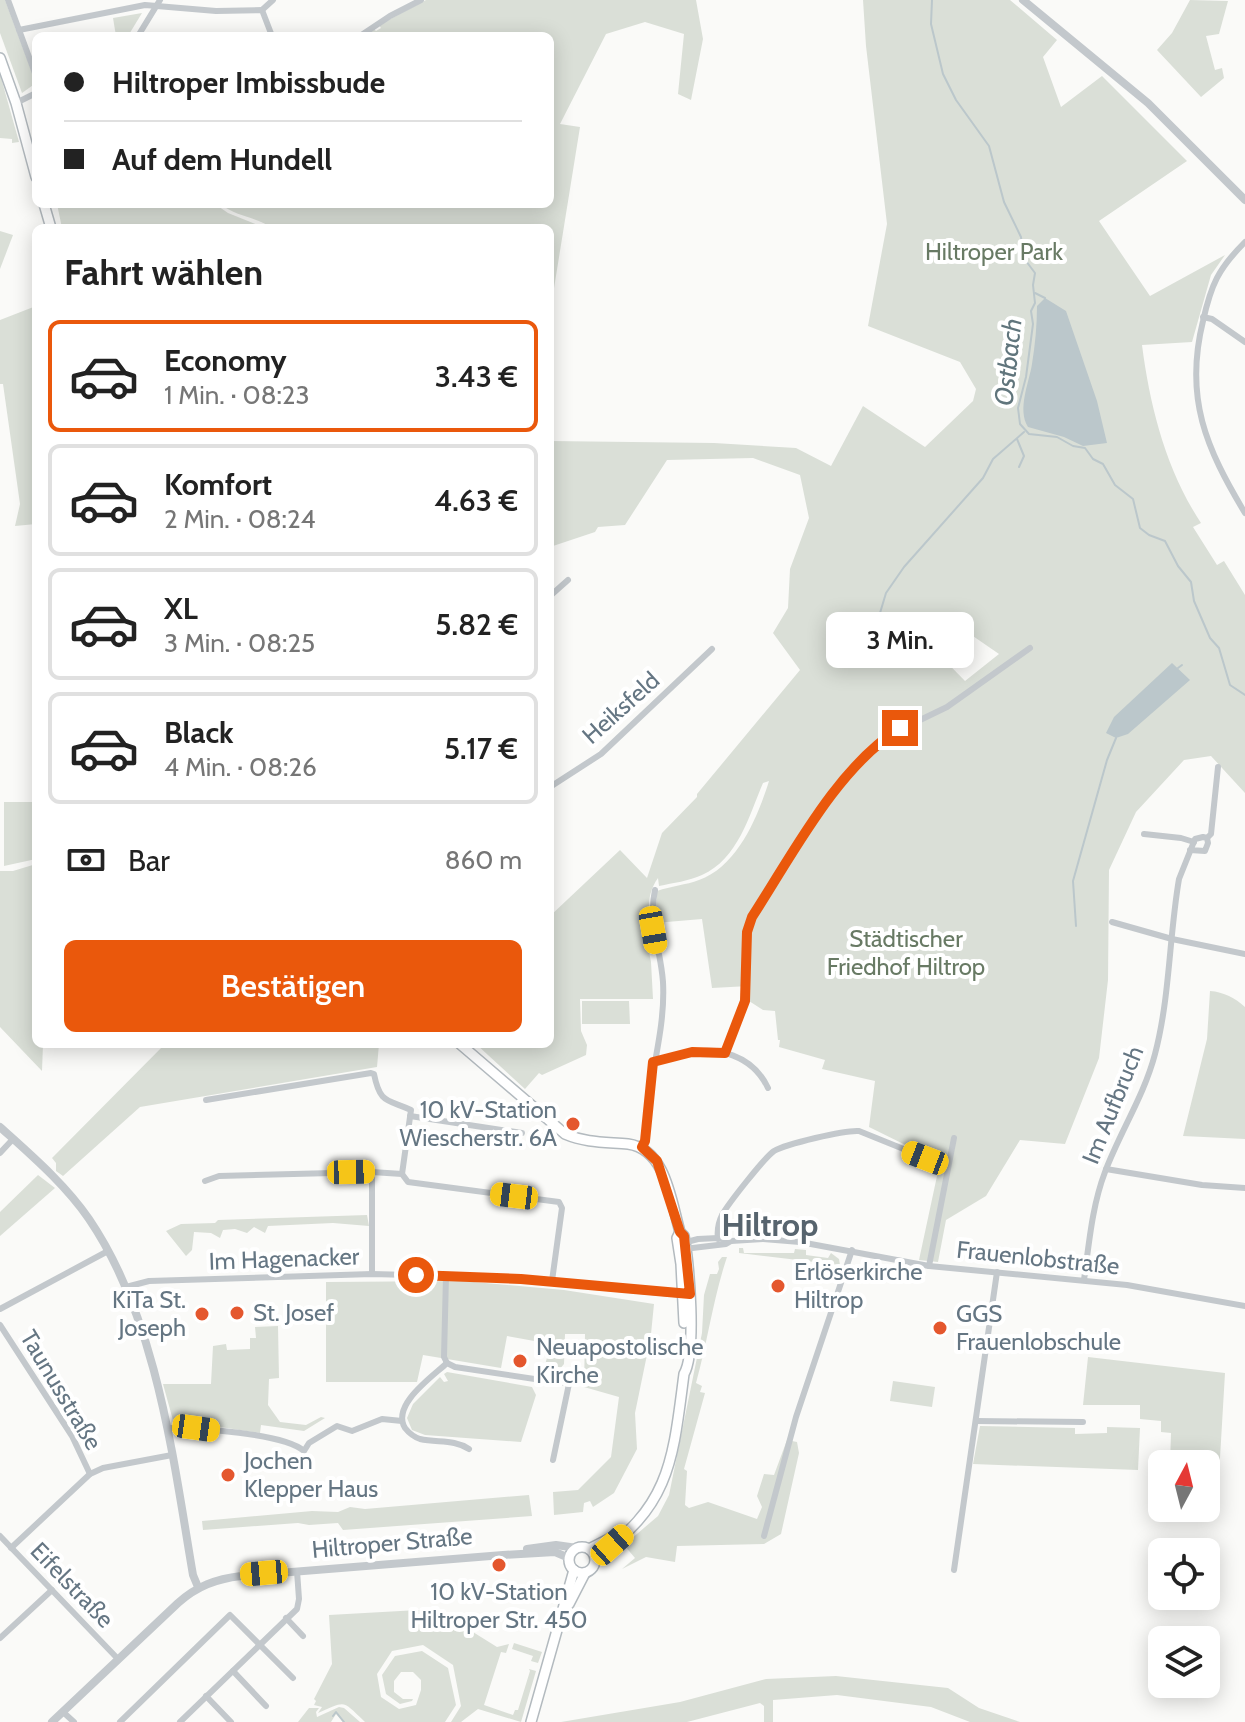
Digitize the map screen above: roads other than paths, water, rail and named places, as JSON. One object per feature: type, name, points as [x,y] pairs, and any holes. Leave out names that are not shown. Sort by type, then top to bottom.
[{"type":"main road","points":[[0,58],[32,162]]},
{"type":"main road","points":[[465,1048],[565,1134],[581,1141],[642,1147],[657,1161],[680,1232],[677,1238],[683,1247],[686,1294],[684,1374],[665,1481],[646,1514],[637,1523],[592,1553]]},
{"type":"main road","points":[[531,1722],[574,1570],[569,1558],[577,1548],[592,1553]]},
{"type":"main road","points":[[561,1618],[585,1573],[594,1567],[592,1553]]},
{"type":"main road","points":[[574,1570],[585,1573]]},
{"type":"street","points":[[8,0],[32,65]]},
{"type":"street","points":[[19,30],[159,2],[197,10],[262,10],[273,0]]},
{"type":"street","points":[[1023,0],[1148,103],[1245,200]]},
{"type":"street","points":[[367,32],[418,1]]},
{"type":"street","points":[[143,32],[159,2]]},
{"type":"street","points":[[262,10],[270,32]]},
{"type":"street","points":[[16,103],[32,95]]},
{"type":"street","points":[[1245,242],[1216,275],[1203,317],[1194,373],[1200,420],[1215,460],[1245,513]]},
{"type":"street","points":[[1203,317],[1212,319],[1245,342]]},
{"type":"street","points":[[554,592],[568,580]]},
{"type":"street","points":[[725,1053],[745,1001],[747,932],[752,917],[834,790],[887,736],[947,707],[1030,648]]},
{"type":"street","name":"Heiksfeld","points":[[554,784],[601,754],[712,649]]},
{"type":"street","points":[[1144,834],[1181,838],[1205,851],[1207,838],[1211,834],[1218,767]]},
{"type":"street","points":[[1192,846],[1198,837],[1207,838]]},
{"type":"street","name":"Im Aufbruch","points":[[1084,1280],[1096,1199],[1153,1063],[1163,1019],[1178,882],[1192,846]]},
{"type":"street","points":[[642,1147],[663,983],[653,930],[655,890]]},
{"type":"street","points":[[1112,922],[1172,939],[1245,954]]},
{"type":"street","points":[[653,1062],[692,1052],[725,1053],[749,1062],[759,1071],[768,1088]]},
{"type":"street","points":[[206,1100],[374,1074],[383,1099],[409,1108],[402,1174],[408,1182],[562,1204],[552,1281]]},
{"type":"street","points":[[410,1116],[522,1133]]},
{"type":"street","points":[[0,1127],[69,1193],[88,1218],[126,1287],[167,1428],[193,1575],[198,1587]]},
{"type":"street","points":[[718,1241],[717,1231],[723,1214],[762,1162],[777,1149],[832,1133],[859,1131],[948,1167]]},
{"type":"street","points":[[929,1266],[954,1138]]},
{"type":"street","points":[[0,1153],[13,1139]]},
{"type":"street","points":[[1106,1169],[1202,1185],[1245,1188]]},
{"type":"street","points":[[372,1172],[372,1274]]},
{"type":"street","points":[[205,1181],[219,1176],[402,1174]]},
{"type":"street","name":"Frauenlobstraße","points":[[683,1247],[718,1241],[778,1240],[852,1250],[929,1266],[1150,1288],[1245,1306]]},
{"type":"street","points":[[764,1536],[796,1417],[852,1250]]},
{"type":"street","points":[[0,1309],[108,1251]]},
{"type":"street","points":[[954,1570],[997,1272]]},
{"type":"street","name":"Im Hagenacker","points":[[126,1287],[149,1281],[372,1274],[552,1281],[686,1294]]},
{"type":"street","points":[[446,1276],[444,1357],[447,1363],[455,1367],[561,1383],[570,1379],[553,1460]]},
{"type":"street","name":"Taunusstraße","points":[[0,1325],[72,1436],[90,1474]]},
{"type":"street","points":[[447,1363],[404,1407],[402,1421],[406,1430],[419,1438],[460,1442],[469,1449]]},
{"type":"street","points":[[167,1428],[230,1433],[295,1444],[304,1451],[309,1443],[333,1427],[352,1431],[382,1419],[402,1421]]},
{"type":"street","points":[[976,1421],[1083,1422]]},
{"type":"street","points":[[11,1548],[90,1474],[103,1468],[172,1455]]},
{"type":"street","name":"Eifelstraße","points":[[0,1536],[118,1659]]},
{"type":"street","name":"Hiltroper Straße","points":[[503,1555],[556,1545],[577,1548]]},
{"type":"street","name":"Hiltroper Straße","points":[[52,1722],[198,1587],[230,1577],[297,1571],[555,1552],[569,1558]]},
{"type":"street","points":[[180,1722],[299,1604],[297,1571]]},
{"type":"street","points":[[0,1638],[52,1590]]},
{"type":"street","points":[[120,1722],[230,1615],[293,1678]]},
{"type":"street","points":[[286,1618],[303,1636]]},
{"type":"street","points":[[233,1671],[266,1706]]},
{"type":"street","points":[[206,1696],[231,1722]]},
{"type":"street","points":[[63,1712],[74,1722]]},
{"type":"waterway","name":"Ostbach","points":[[932,0],[931,24],[943,74],[956,100],[989,146],[1004,202],[1021,237],[1023,257],[1035,273],[1035,303],[1031,311],[1033,324],[1026,377],[1018,408],[1020,424],[1029,434],[1057,437],[1073,446],[1085,448],[1093,459],[1103,464],[1115,485],[1133,499],[1140,528],[1165,541],[1178,566],[1191,582],[1194,601],[1210,638],[1219,648],[1230,685],[1245,695]]},
{"type":"waterway","points":[[1035,293],[1045,298]]},
{"type":"waterway","points":[[880,613],[886,593],[904,567],[983,478],[993,459],[1024,432]]},
{"type":"waterway","points":[[1017,439],[1024,456],[1019,467]]},
{"type":"waterway","points":[[1178,668],[1182,665]]},
{"type":"waterway","points":[[1076,926],[1073,881],[1116,738]]},
{"type":"waterway","points":[[333,1716],[336,1712],[344,1722]]},
{"type":"place","name":"10 kV-Station Wiescherstr. 6A","points":[[573,1124]]},
{"type":"place","name":"Erlöserkirche Hiltrop","points":[[778,1286]]},
{"type":"place","name":"St. Josef","points":[[237,1313]]},
{"type":"place","name":"KiTa St. Joseph","points":[[202,1314]]},
{"type":"place","name":"GGS Frauenlobschule","points":[[940,1328]]},
{"type":"place","name":"Neuapostolische Kirche","points":[[520,1361]]},
{"type":"place","name":"Jochen Klepper Haus","points":[[228,1475]]},
{"type":"place","name":"10 kV-Station Hiltroper Str. 450","points":[[499,1565]]},
{"type":"district","name":"Hiltrop","points":[[770,1225]]},
{"type":"park label","name":"Hiltroper Park","points":[[994,252]]},
{"type":"park label","name":"Städtischer Friedhof Hiltrop","points":[[906,953]]}]
